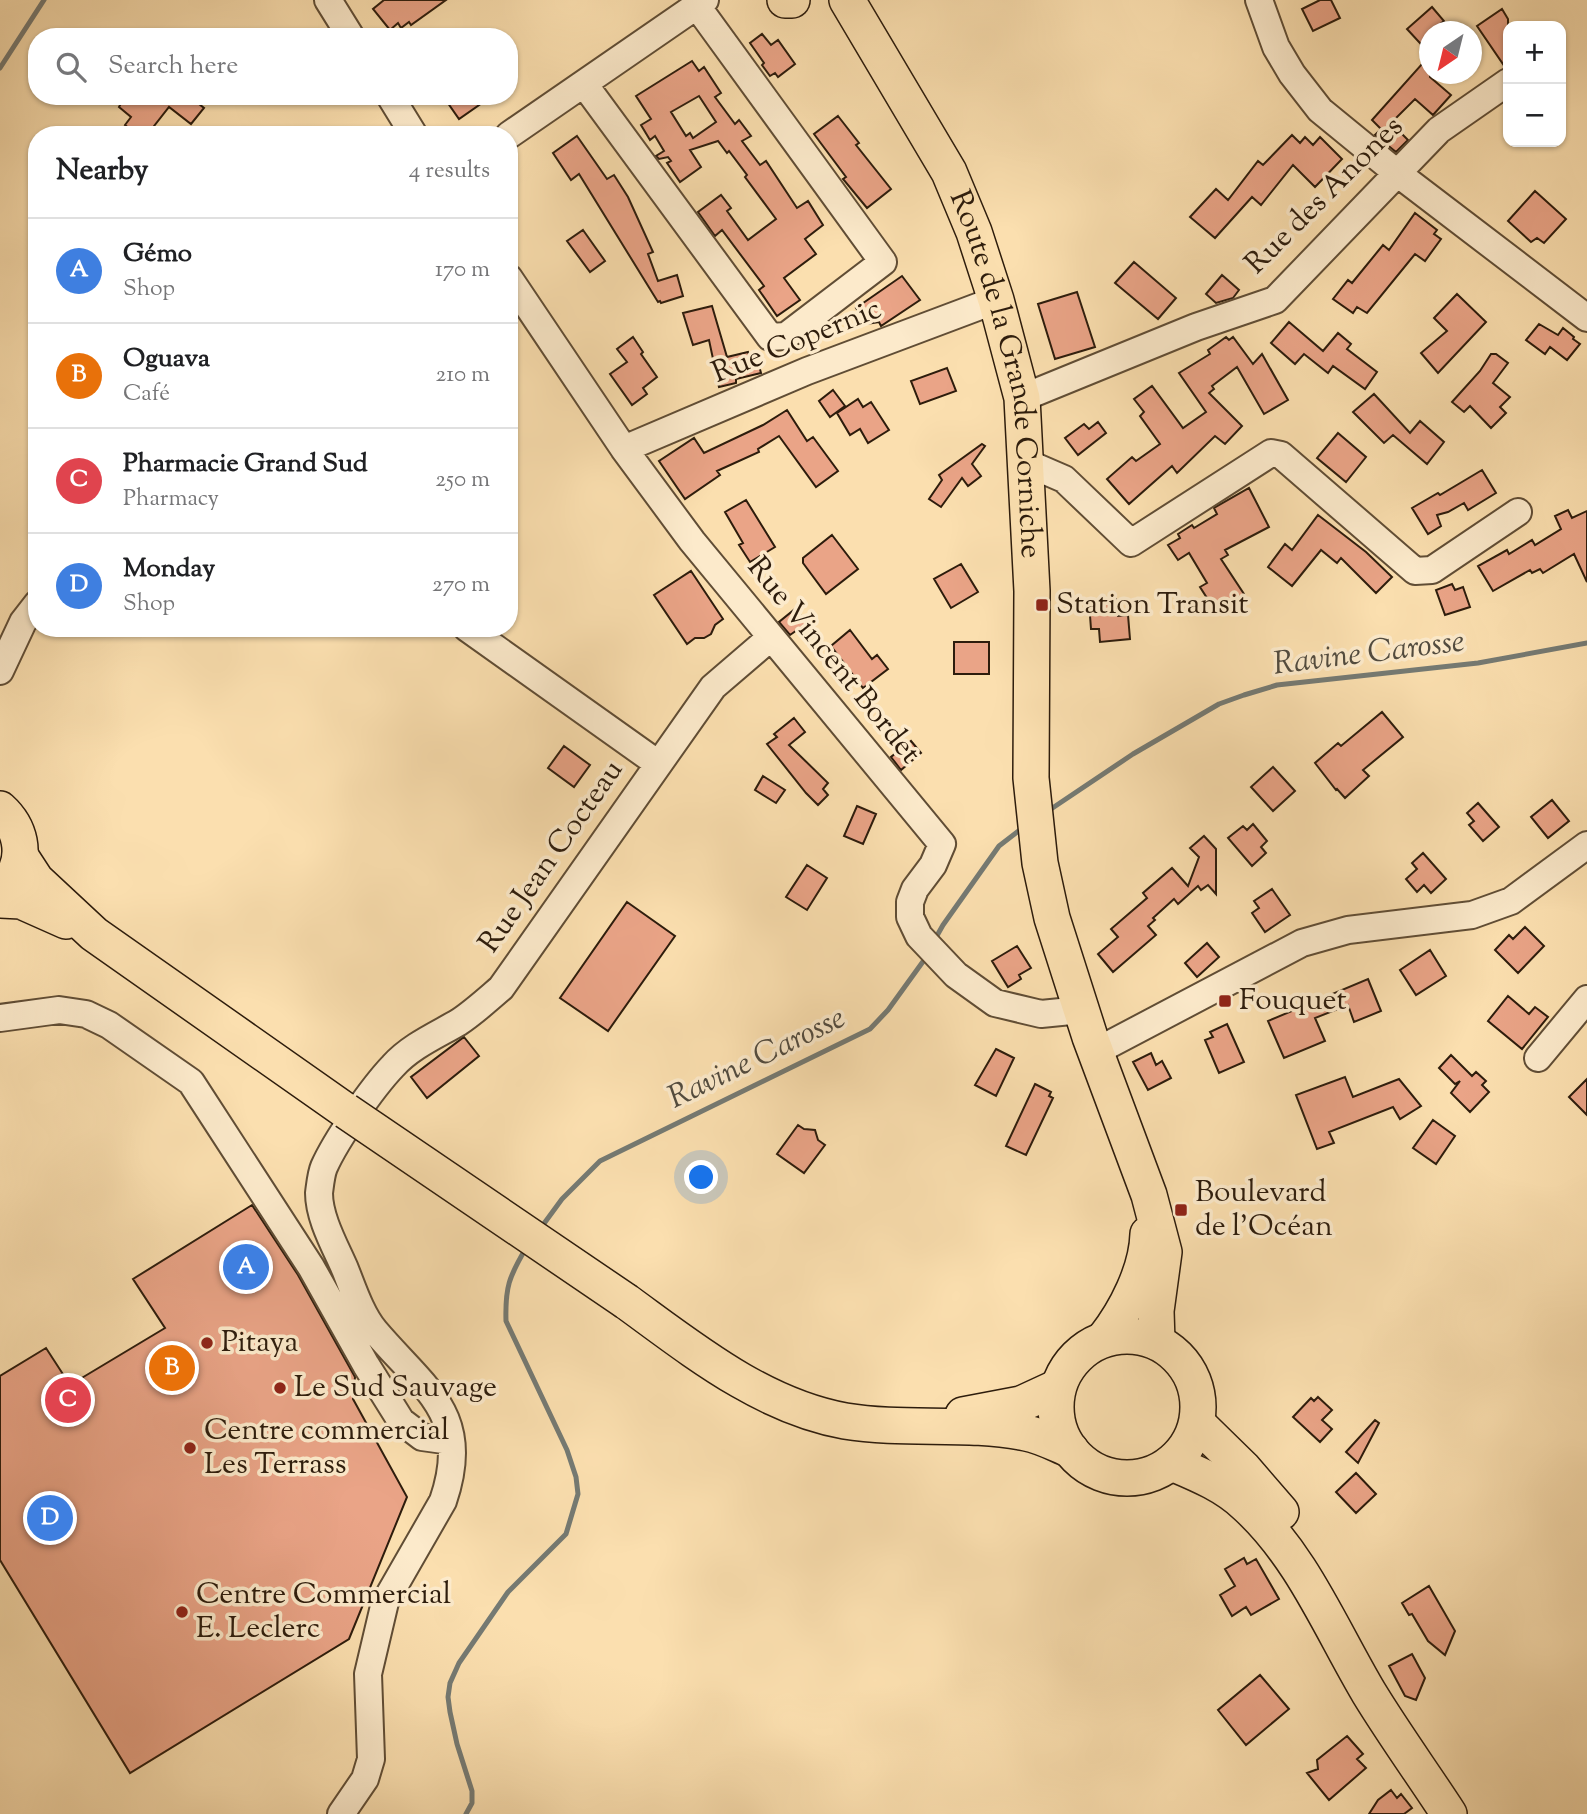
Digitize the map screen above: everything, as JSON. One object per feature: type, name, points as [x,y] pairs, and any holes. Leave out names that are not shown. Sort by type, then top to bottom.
[{"type":"main road","points":[[785,0],[792,0]]},
{"type":"main road","name":"Route de la Grande Corniche","points":[[847,0],[948,172],[974,232],[996,300],[1022,398],[1032,591],[1031,778],[1040,863],[1052,918],[1081,1010]]},
{"type":"main road","points":[[0,809],[17,831],[20,856],[17,871],[0,892]]},
{"type":"main road","points":[[20,856],[36,880],[94,934],[346,1111],[745,1383],[774,1398],[823,1415],[884,1425],[1013,1431],[1071,1450]]},
{"type":"main road","points":[[0,900],[30,904],[94,934]]},
{"type":"main road","points":[[1081,1010],[1149,1195],[1164,1252],[1156,1311],[1157,1342]]},
{"type":"main road","points":[[1104,1339],[1127,1303],[1147,1248],[1149,1195]]},
{"type":"main road","points":[[1122,1335],[1140,1336],[1157,1342],[1171,1350],[1192,1375],[1198,1399],[1197,1423],[1192,1438],[1172,1463],[1158,1472],[1143,1477],[1126,1478],[1095,1471],[1082,1462],[1062,1436],[1056,1404],[1058,1387],[1064,1372],[1077,1355],[1104,1339],[1122,1335]]},
{"type":"main road","points":[[884,1425],[940,1420],[1021,1404],[1058,1387]]},
{"type":"main road","points":[[1197,1423],[1243,1468],[1285,1517],[1309,1584]]},
{"type":"main road","points":[[1172,1463],[1203,1476],[1246,1504],[1270,1531],[1309,1584],[1370,1694],[1449,1814]]},
{"type":"street","points":[[328,0],[345,28]]},
{"type":"street","points":[[1259,0],[1276,47],[1292,74],[1320,110],[1397,173],[1587,318]]},
{"type":"street","points":[[518,129],[701,3],[883,262],[786,336],[770,337],[584,84]]},
{"type":"street","name":"Rue des Anones","points":[[1022,398],[1196,327],[1275,300],[1439,130],[1505,84]]},
{"type":"street","points":[[396,105],[408,126]]},
{"type":"street","name":"Rue Vincent Bordet","points":[[518,291],[624,449],[692,541],[942,844],[933,865],[915,889],[910,902],[910,918],[919,936],[956,975],[995,1003],[1041,1014],[1081,1010]]},
{"type":"street","name":"Rue Copernic","points":[[624,449],[807,371],[996,300]]},
{"type":"street","points":[[1027,463],[1064,479],[1131,543],[1271,453],[1281,455],[1415,571],[1432,570],[1518,512]]},
{"type":"street","points":[[0,671],[28,616]]},
{"type":"street","name":"Rue Jean Cocteau","points":[[480,637],[657,763]]},
{"type":"street","name":"Rue Jean Cocteau","points":[[341,1814],[365,1779],[371,1759],[368,1674],[385,1602],[443,1501],[450,1483],[451,1441],[448,1423],[438,1402],[422,1380],[373,1329],[357,1298],[327,1226],[319,1195],[323,1169],[344,1133],[392,1066],[408,1052],[478,1009],[501,988],[713,687],[770,638]]},
{"type":"street","points":[[1095,1052],[1302,943],[1348,930],[1472,915],[1511,901],[1587,845]]},
{"type":"street","points":[[1538,1058],[1587,999]]},
{"type":"street","points":[[0,1018],[60,1010],[86,1014],[109,1025],[191,1082],[311,1268],[401,1421],[422,1437],[451,1441]]},
{"type":"building","points":[[384,0],[446,0],[411,25],[409,22],[401,28],[398,23],[388,28],[373,9]]},
{"type":"building","points":[[1320,0],[1331,0],[1340,18],[1313,31],[1302,9]]},
{"type":"building","points":[[1432,7],[1444,21],[1419,21],[1419,42],[1407,29]]},
{"type":"building","points":[[1502,9],[1508,19],[1503,21],[1503,64],[1482,33],[1482,23]]},
{"type":"building","points":[[762,34],[771,45],[778,40],[795,64],[778,77],[775,73],[770,76],[750,43]]},
{"type":"building","points":[[692,61],[699,71],[704,67],[721,93],[715,97],[735,124],[739,120],[751,136],[742,141],[760,165],[766,161],[797,208],[808,201],[823,225],[805,239],[816,254],[784,278],[800,300],[777,316],[759,290],[764,286],[722,230],[715,236],[698,212],[721,195],[731,208],[727,211],[748,240],[776,219],[729,151],[727,153],[718,141],[690,150],[701,167],[680,182],[667,163],[671,161],[668,157],[659,159],[656,156],[664,151],[655,136],[650,140],[641,125],[651,119],[636,96]],"holes":[[[699,96],[716,122],[693,138],[690,133],[686,136],[671,112]]]},
{"type":"building","points":[[1419,67],[1419,84],[1438,84],[1451,95],[1433,115],[1415,99],[1391,123],[1408,140],[1396,152],[1375,135],[1381,129],[1372,120]]},
{"type":"building","points":[[200,105],[204,108],[191,124],[169,107],[154,126],[126,126],[131,117],[119,107]]},
{"type":"building","points":[[449,105],[479,105],[459,119]]},
{"type":"building","points":[[838,116],[859,143],[856,145],[891,189],[867,208],[843,179],[846,177],[814,134]]},
{"type":"building","points":[[1292,135],[1300,143],[1305,137],[1313,145],[1320,137],[1342,159],[1315,187],[1293,165],[1261,205],[1252,197],[1215,238],[1190,217],[1216,189],[1228,200],[1258,161],[1263,165]]},
{"type":"building","points":[[577,136],[607,179],[614,175],[628,197],[653,252],[648,254],[658,281],[677,275],[683,296],[658,302],[579,174],[571,180],[553,153]]},
{"type":"building","points":[[1535,191],[1566,219],[1544,243],[1537,238],[1531,242],[1508,221]]},
{"type":"building","points":[[1415,213],[1437,230],[1434,234],[1441,239],[1425,261],[1415,254],[1367,313],[1357,307],[1353,313],[1333,299],[1348,280],[1352,283],[1383,245],[1389,250]]},
{"type":"building","points":[[583,230],[605,261],[590,272],[567,241]]},
{"type":"building","points":[[1134,262],[1176,298],[1158,319],[1115,283]]},
{"type":"building","points":[[1222,275],[1239,290],[1233,298],[1216,303],[1206,294]]},
{"type":"building","points":[[902,276],[920,300],[881,326],[879,322],[867,324],[856,308]]},
{"type":"building","points":[[1077,292],[1095,347],[1055,359],[1038,304]]},
{"type":"building","points":[[1457,294],[1486,322],[1438,373],[1421,353],[1447,331],[1434,318]]},
{"type":"building","points":[[712,306],[727,357],[748,352],[749,355],[756,354],[761,373],[736,379],[736,383],[719,387],[709,340],[693,345],[683,313]]},
{"type":"building","points":[[1289,322],[1323,351],[1338,333],[1351,344],[1347,349],[1377,372],[1365,389],[1333,366],[1328,373],[1304,354],[1295,364],[1271,343]]},
{"type":"building","points":[[1539,324],[1558,335],[1563,328],[1580,344],[1567,360],[1550,347],[1545,354],[1526,340]]},
{"type":"building","points":[[633,337],[657,377],[643,388],[647,394],[632,405],[610,374],[627,362],[617,349]]},
{"type":"building","points":[[1226,337],[1229,340],[1233,337],[1253,364],[1262,354],[1288,400],[1264,414],[1237,367],[1212,386],[1214,389],[1209,393],[1242,426],[1225,444],[1215,436],[1177,473],[1172,466],[1129,504],[1107,479],[1132,457],[1136,461],[1160,444],[1140,416],[1144,412],[1134,399],[1152,386],[1183,428],[1206,412],[1179,373],[1210,354],[1208,350]]},
{"type":"building","points":[[1491,354],[1496,354],[1508,363],[1493,383],[1510,397],[1500,407],[1506,413],[1491,428],[1470,406],[1464,412],[1452,402],[1480,371]]},
{"type":"building","points":[[947,368],[956,391],[920,404],[911,381]]},
{"type":"building","points":[[833,390],[845,406],[830,417],[819,401]]},
{"type":"building","points":[[1374,394],[1410,433],[1420,421],[1444,442],[1427,464],[1393,435],[1384,443],[1353,412]]},
{"type":"building","points":[[858,399],[863,407],[871,402],[889,430],[868,443],[860,429],[850,435],[837,413]]},
{"type":"building","points":[[787,410],[807,441],[813,437],[838,471],[816,487],[779,436],[758,449],[759,452],[717,471],[720,475],[685,499],[659,461],[694,438],[704,453],[763,425]]},
{"type":"building","points":[[1098,422],[1106,433],[1078,455],[1065,438],[1084,424],[1089,429]]},
{"type":"building","points":[[1338,433],[1366,457],[1346,482],[1317,458]]},
{"type":"building","points":[[982,444],[985,446],[972,464],[981,476],[968,486],[962,478],[941,507],[929,499],[942,480],[939,475]]},
{"type":"building","points":[[1482,470],[1496,493],[1468,510],[1464,503],[1437,515],[1441,526],[1428,534],[1412,508]]},
{"type":"building","points":[[1249,488],[1269,527],[1225,550],[1228,555],[1221,559],[1244,594],[1216,612],[1200,587],[1207,583],[1189,553],[1178,560],[1168,545],[1180,538],[1178,534],[1192,525],[1194,528],[1217,514],[1214,508]]},
{"type":"building","points":[[746,500],[775,547],[750,562],[739,545],[743,543],[725,512]]},
{"type":"building","points":[[1568,510],[1572,518],[1587,511],[1587,582],[1574,554],[1543,573],[1540,569],[1532,573],[1530,570],[1493,591],[1478,566],[1507,550],[1509,554],[1532,540],[1535,545],[1561,529],[1555,516]]},
{"type":"building","points":[[1318,515],[1366,552],[1392,577],[1376,593],[1341,558],[1337,563],[1321,550],[1292,586],[1268,567],[1285,544],[1292,550]]},
{"type":"building","points":[[832,535],[858,569],[826,594],[803,563],[803,558]]},
{"type":"building","points":[[961,564],[978,592],[951,608],[934,579]]},
{"type":"building","points":[[691,571],[723,619],[715,625],[711,634],[704,638],[695,638],[687,644],[654,595]]},
{"type":"building","points":[[1452,584],[1455,590],[1463,587],[1470,607],[1445,615],[1436,590]]},
{"type":"building","points":[[1116,599],[1118,616],[1128,615],[1130,639],[1100,642],[1099,629],[1091,629],[1089,602]]},
{"type":"building","points":[[795,609],[807,623],[790,635],[779,622]]},
{"type":"building","points":[[850,630],[872,659],[877,655],[888,669],[863,688],[831,646]]},
{"type":"building","points":[[954,642],[989,642],[989,674],[954,674]]},
{"type":"building","points":[[1382,712],[1403,737],[1363,770],[1369,776],[1345,798],[1315,763],[1338,743],[1341,746]]},
{"type":"building","points":[[794,718],[805,732],[789,745],[828,783],[823,789],[828,795],[818,805],[767,744],[777,737],[774,734]]},
{"type":"building","points":[[911,741],[921,753],[901,770],[891,757]]},
{"type":"building","points":[[564,746],[590,765],[574,787],[548,768]]},
{"type":"building","points":[[1273,767],[1295,791],[1273,811],[1251,787]]},
{"type":"building","points":[[763,776],[785,790],[776,803],[755,790]]},
{"type":"building","points":[[1552,800],[1569,821],[1548,838],[1531,817]]},
{"type":"building","points":[[1478,803],[1499,827],[1483,841],[1469,825],[1474,821],[1467,813]]},
{"type":"building","points":[[857,806],[876,814],[863,844],[844,836]]},
{"type":"building","points":[[1253,824],[1267,841],[1261,847],[1266,853],[1252,866],[1228,838],[1243,826],[1247,830]]},
{"type":"building","points":[[1204,836],[1216,849],[1216,894],[1208,885],[1201,890],[1198,886],[1178,904],[1174,899],[1148,926],[1156,935],[1113,972],[1098,954],[1118,937],[1111,929],[1147,898],[1143,893],[1172,868],[1188,886],[1199,857],[1190,848]]},
{"type":"building","points":[[1423,853],[1446,879],[1431,893],[1424,885],[1417,892],[1406,879],[1417,869],[1412,863]]},
{"type":"building","points":[[807,865],[827,878],[807,910],[786,897]]},
{"type":"building","points":[[1272,889],[1290,915],[1265,932],[1252,913],[1259,908],[1254,901]]},
{"type":"building","points":[[627,902],[675,936],[608,1031],[560,998]]},
{"type":"building","points":[[1525,927],[1544,946],[1518,973],[1495,950],[1509,935],[1513,939]]},
{"type":"building","points":[[1207,943],[1219,957],[1197,977],[1185,963]]},
{"type":"building","points":[[1017,946],[1031,968],[1019,975],[1021,979],[1008,987],[992,961]]},
{"type":"building","points":[[1430,950],[1446,976],[1416,995],[1400,970]]},
{"type":"building","points":[[1368,979],[1381,1011],[1354,1022],[1348,1005],[1315,1018],[1325,1041],[1284,1058],[1268,1021]]},
{"type":"building","points":[[1508,996],[1529,1014],[1535,1007],[1548,1017],[1522,1049],[1488,1021]]},
{"type":"building","points":[[1227,1024],[1244,1062],[1219,1073],[1205,1040],[1213,1037],[1210,1032]]},
{"type":"building","points":[[464,1037],[479,1056],[427,1098],[411,1077]]},
{"type":"building","points":[[996,1049],[1014,1058],[996,1096],[975,1085]]},
{"type":"building","points":[[1151,1053],[1156,1065],[1162,1061],[1171,1078],[1148,1090],[1133,1062]]},
{"type":"building","points":[[1451,1055],[1472,1076],[1476,1072],[1486,1081],[1482,1085],[1489,1092],[1470,1112],[1451,1093],[1460,1081],[1455,1084],[1439,1068]]},
{"type":"building","points":[[1345,1077],[1353,1097],[1399,1079],[1421,1106],[1400,1119],[1393,1107],[1329,1132],[1334,1143],[1317,1149],[1296,1095]]},
{"type":"building","points":[[1587,1079],[1587,1115],[1569,1097]]},
{"type":"building","points":[[1035,1084],[1051,1092],[1049,1096],[1053,1098],[1026,1155],[1006,1146]]},
{"type":"building","points":[[1433,1120],[1455,1136],[1436,1164],[1413,1148]]},
{"type":"building","points":[[798,1125],[804,1129],[815,1130],[818,1140],[825,1145],[804,1173],[777,1154]]},
{"type":"building","name":"Centre commercial Les Terrass","points":[[252,1205],[298,1275],[355,1377],[353,1399],[407,1497],[349,1639],[130,1773],[0,1560],[0,1376],[46,1348],[70,1385],[165,1328],[133,1279]]},
{"type":"building","points":[[1318,1397],[1332,1410],[1322,1420],[1332,1429],[1320,1442],[1293,1417],[1311,1398],[1314,1401]]},
{"type":"building","points":[[1375,1420],[1379,1423],[1358,1463],[1346,1452]]},
{"type":"building","points":[[1356,1473],[1376,1494],[1356,1513],[1336,1492]]},
{"type":"building","points":[[1244,1558],[1247,1564],[1256,1559],[1279,1599],[1251,1615],[1246,1607],[1232,1616],[1220,1595],[1235,1586],[1225,1569]]},
{"type":"building","points":[[1429,1586],[1455,1631],[1445,1655],[1428,1641],[1402,1603]]},
{"type":"building","points":[[1412,1654],[1425,1678],[1416,1700],[1405,1696],[1389,1666]]},
{"type":"building","points":[[1260,1675],[1289,1709],[1246,1745],[1218,1710]]},
{"type":"building","points":[[1347,1736],[1363,1754],[1357,1759],[1366,1768],[1329,1800],[1307,1773],[1318,1769],[1317,1760]]},
{"type":"building","points":[[1391,1790],[1397,1798],[1401,1794],[1412,1808],[1404,1814],[1369,1814],[1378,1800]]},
{"type":"waterway","points":[[0,68],[44,0]]},
{"type":"waterway","name":"Ravine Carosse","points":[[1048,811],[1133,754],[1219,704],[1244,695],[1277,685],[1478,663],[1587,643]]},
{"type":"waterway","name":"Ravine Carosse","points":[[934,941],[999,846],[1025,826]]},
{"type":"waterway","name":"Ravine Carosse","points":[[540,1229],[562,1199],[600,1161],[870,1029],[888,1010],[927,956]]},
{"type":"waterway","name":"Ravine Carosse","points":[[466,1814],[472,1803],[472,1791],[450,1712],[450,1683],[459,1663],[508,1592],[566,1534],[578,1494],[576,1477],[567,1450],[506,1321],[509,1283],[526,1248]]},
{"type":"place","name":"Station Transit","points":[[1042,605]]},
{"type":"place","name":"Fouquet","points":[[1225,1001]]},
{"type":"place","name":"Boulevard de l'Océan","points":[[1181,1210]]},
{"type":"place","name":"Gémo","points":[[246,1267]]},
{"type":"place","name":"Pitaya","points":[[207,1343]]},
{"type":"place","name":"Oguava","points":[[172,1368]]},
{"type":"place","name":"Le Sud Sauvage","points":[[280,1388]]},
{"type":"place","name":"Pharmacie Grand Sud","points":[[68,1400]]},
{"type":"place","name":"Centre commercial Les Terrass","points":[[190,1448]]},
{"type":"place","name":"Monday","points":[[50,1518]]},
{"type":"place","name":"Centre Commercial E. Leclerc","points":[[182,1612]]}]
